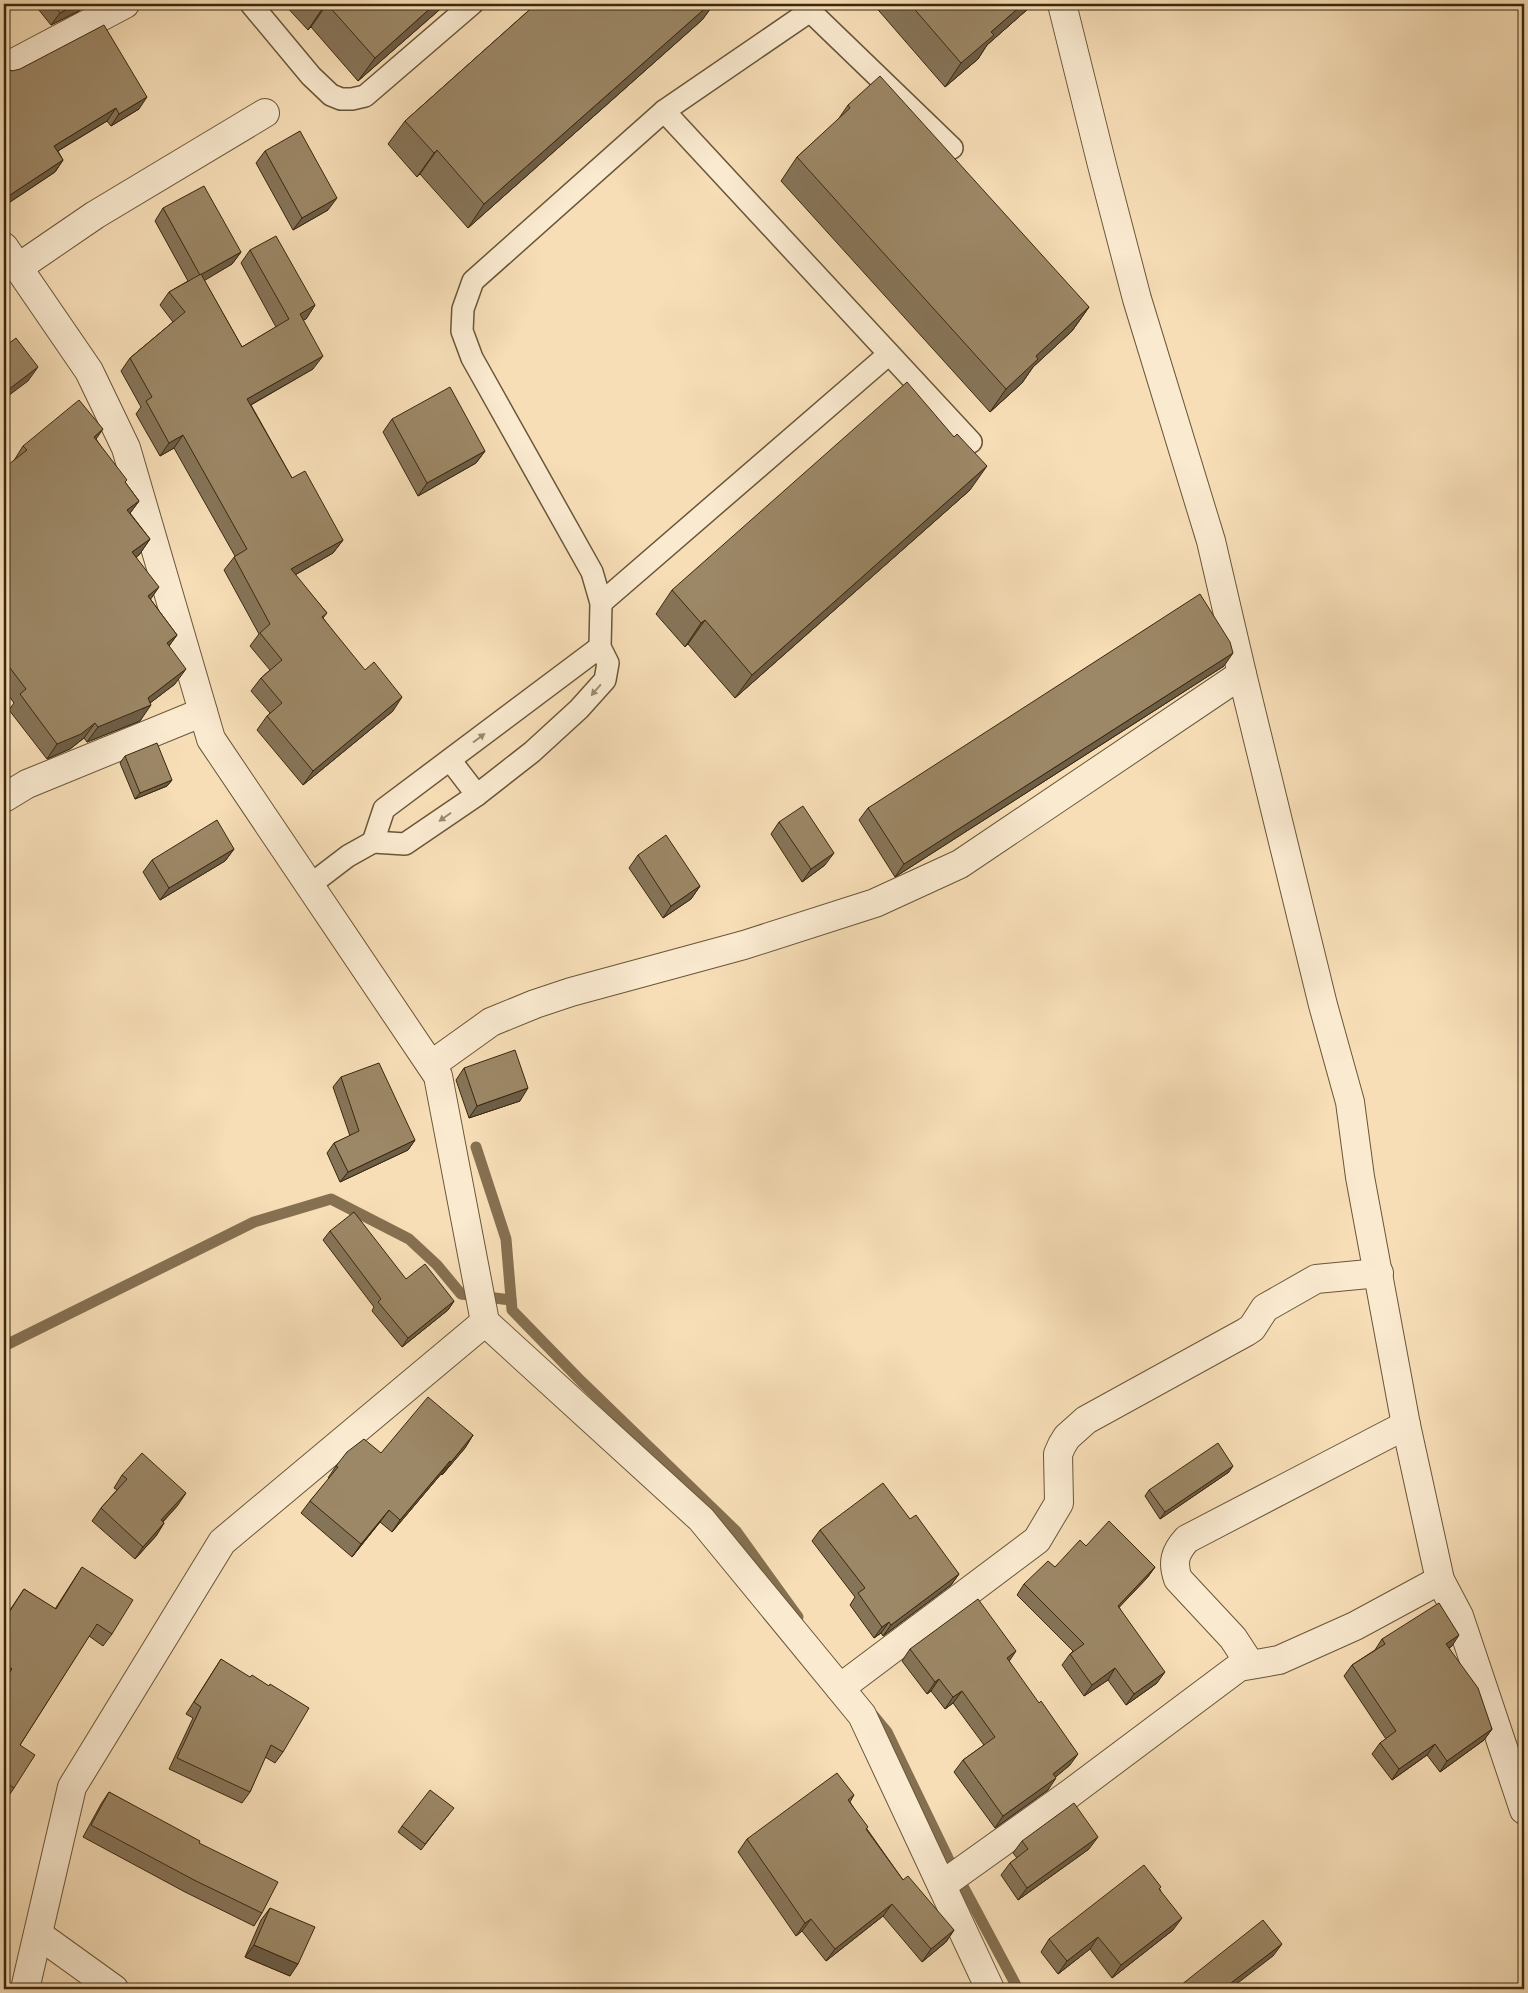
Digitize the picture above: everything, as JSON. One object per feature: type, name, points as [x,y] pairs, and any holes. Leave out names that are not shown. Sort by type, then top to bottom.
[{"type":"street","points":[[4,68],[125,4]]},
{"type":"street","points":[[1062,4],[1137,299],[1211,541],[1323,1005],[1350,1102],[1360,1177],[1406,1424],[1440,1580],[1459,1616],[1524,1810]]},
{"type":"street","points":[[265,113],[96,215],[11,257],[89,371],[126,448],[211,739],[438,1076],[486,1322],[701,1519],[862,1715],[990,1989]]},
{"type":"street","points":[[431,1065],[491,1022],[535,1004],[571,992],[744,945],[875,903],[960,864],[1242,674]]},
{"type":"street","points":[[4,798],[27,784],[204,712]]},
{"type":"street","points":[[840,1688],[1037,1540],[1060,1503],[1058,1454],[1067,1437],[1086,1420],[1246,1332],[1252,1328],[1265,1308],[1298,1288],[1324,1277],[1379,1273]]},
{"type":"street","points":[[25,1989],[72,1787],[222,1542],[486,1322]]},
{"type":"street","points":[[1250,1664],[1233,1638],[1178,1579],[1174,1568],[1174,1557],[1180,1546],[1187,1538],[1406,1424]]},
{"type":"street","points":[[942,1885],[1076,1789],[1239,1667],[1279,1660],[1355,1626],[1440,1580]]},
{"type":"street","points":[[39,1935],[114,1989]]},
{"type":"lane","points":[[251,4],[311,76],[331,95],[341,99],[352,100],[365,96],[472,4]]},
{"type":"lane","points":[[310,886],[348,856],[373,842],[405,844],[476,795],[532,752],[579,709],[605,680],[608,663],[600,647],[601,603],[592,572],[472,358],[462,331],[463,309],[473,281],[664,111],[807,7],[952,148]]},
{"type":"lane","points":[[664,111],[971,442]]},
{"type":"lane","points":[[601,603],[890,354]]},
{"type":"lane","points":[[373,842],[384,809],[600,647]]},
{"type":"lane","points":[[450,760],[476,795]]},
{"type":"building","points":[[53,4],[77,4],[60,13]]},
{"type":"building","points":[[327,4],[435,4],[375,58]]},
{"type":"building","points":[[536,4],[710,4],[484,204],[437,150],[434,153],[405,121]]},
{"type":"building","points":[[910,4],[1023,4],[991,32],[994,35],[961,63]]},
{"type":"building","points":[[104,25],[147,97],[119,114],[116,108],[54,146],[63,160],[10,195],[4,185],[4,67],[12,71],[20,69]]},
{"type":"building","points":[[880,76],[1089,307],[1036,356],[1038,359],[1006,389],[797,157],[850,108],[848,105]]},
{"type":"building","points":[[300,131],[337,198],[302,218],[265,151]]},
{"type":"building","points":[[204,186],[241,252],[200,275],[163,208]]},
{"type":"building","points":[[276,236],[315,305],[300,314],[323,356],[247,399],[292,478],[305,471],[343,540],[291,569],[327,613],[322,617],[365,670],[374,662],[402,697],[313,771],[267,716],[282,703],[261,678],[282,660],[260,633],[270,624],[234,557],[247,549],[183,435],[169,443],[146,401],[152,397],[130,358],[185,312],[169,292],[201,274],[242,347],[289,319],[250,250]]},
{"type":"building","points":[[16,338],[38,367],[4,393],[4,347]]},
{"type":"building","points":[[907,382],[954,437],[957,434],[987,466],[752,675],[705,620],[701,623],[672,590]]},
{"type":"building","points":[[450,387],[485,451],[427,483],[392,419]]},
{"type":"building","points":[[79,400],[103,429],[94,437],[127,480],[125,482],[139,501],[127,510],[150,539],[132,552],[159,587],[148,596],[177,635],[167,643],[186,669],[148,698],[151,705],[98,727],[95,723],[81,734],[57,744],[20,694],[26,689],[4,660],[4,468],[27,450],[23,446]]},
{"type":"building","points":[[1200,594],[1230,642],[1233,653],[904,864],[868,808]]},
{"type":"building","points":[[157,743],[172,780],[140,793],[125,756]]},
{"type":"building","points":[[803,806],[834,853],[811,869],[779,822]]},
{"type":"building","points":[[217,820],[234,849],[169,888],[152,860]]},
{"type":"building","points":[[666,835],[700,886],[671,906],[638,855]]},
{"type":"building","points":[[515,1050],[528,1088],[477,1106],[464,1068]]},
{"type":"building","points":[[379,1063],[415,1140],[348,1172],[334,1143],[359,1131],[341,1077]]},
{"type":"building","points":[[354,1212],[406,1279],[425,1264],[454,1301],[408,1338],[378,1302],[381,1299],[330,1231]]},
{"type":"building","points":[[428,1397],[473,1435],[400,1520],[389,1510],[361,1544],[310,1501],[338,1467],[336,1466],[347,1452],[364,1439],[381,1453]]},
{"type":"building","points":[[1218,1443],[1233,1466],[1165,1512],[1149,1490]]},
{"type":"building","points":[[142,1453],[186,1493],[161,1520],[164,1523],[143,1547],[101,1508],[127,1479],[122,1475]]},
{"type":"building","points":[[883,1483],[910,1519],[916,1515],[959,1574],[891,1625],[889,1622],[882,1627],[858,1593],[865,1588],[820,1530]]},
{"type":"building","points":[[1109,1521],[1155,1567],[1118,1606],[1165,1672],[1134,1694],[1115,1668],[1092,1685],[1070,1654],[1084,1644],[1024,1584],[1048,1561],[1055,1567],[1080,1540],[1086,1546]]},
{"type":"building","points":[[82,1567],[133,1600],[112,1634],[97,1624],[20,1745],[35,1755],[14,1788],[4,1781],[4,1681],[12,1669],[4,1664],[4,1628],[10,1619],[6,1617],[24,1589],[56,1609]]},
{"type":"building","points":[[978,1599],[1016,1651],[1007,1658],[1039,1703],[1041,1701],[1078,1754],[1053,1774],[1056,1778],[1003,1816],[963,1760],[995,1737],[962,1691],[953,1697],[939,1679],[935,1682],[910,1649]]},
{"type":"building","points":[[1439,1603],[1459,1635],[1446,1644],[1478,1688],[1492,1729],[1447,1761],[1435,1744],[1399,1769],[1380,1743],[1396,1731],[1352,1665],[1385,1644],[1382,1639]]},
{"type":"building","points":[[221,1659],[250,1677],[252,1675],[269,1686],[270,1684],[309,1708],[283,1752],[271,1745],[250,1792],[177,1758],[201,1707],[194,1702]]},
{"type":"building","points":[[837,1773],[854,1795],[848,1800],[868,1827],[866,1829],[903,1880],[908,1876],[954,1930],[931,1949],[892,1904],[835,1949],[811,1919],[805,1923],[747,1839]]},
{"type":"building","points":[[430,1790],[454,1808],[425,1844],[402,1826]]},
{"type":"building","points":[[109,1792],[200,1841],[199,1843],[278,1882],[262,1913],[194,1880],[91,1825]]},
{"type":"building","points":[[1074,1803],[1098,1837],[1027,1888],[1010,1863],[1028,1849],[1022,1841]]},
{"type":"building","points":[[1144,1865],[1161,1887],[1159,1889],[1182,1918],[1121,1965],[1098,1937],[1067,1961],[1049,1939]]},
{"type":"building","points":[[270,1908],[315,1927],[298,1964],[254,1945]]},
{"type":"building","points":[[1263,1920],[1282,1944],[1223,1989],[1176,1989]]},
{"type":"building","points":[[284,1984],[293,1989],[281,1989]]},
{"type":"waterway","points":[[476,1147],[506,1239],[512,1310],[581,1381],[736,1531],[798,1617]]},
{"type":"waterway","points":[[4,1346],[254,1222],[331,1199],[409,1239],[437,1265],[461,1294],[511,1300]]},
{"type":"waterway","points":[[873,1715],[887,1732],[948,1858],[1018,1989]]}]
